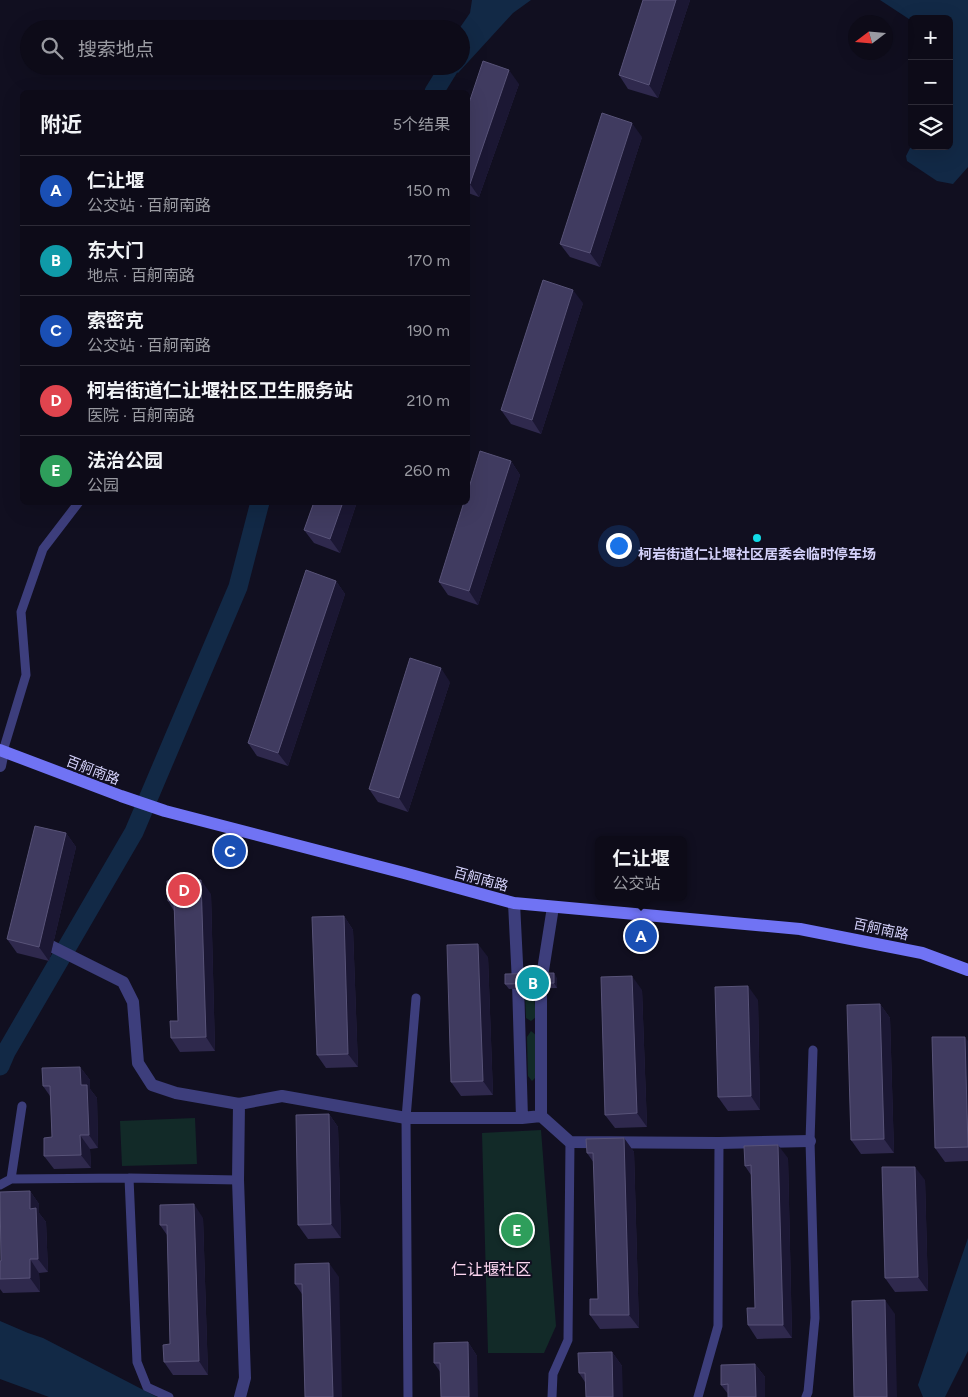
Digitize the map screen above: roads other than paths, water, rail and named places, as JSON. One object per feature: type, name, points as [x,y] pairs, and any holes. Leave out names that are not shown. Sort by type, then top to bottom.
[{"type":"street","points":[[0,766],[2,751]]},
{"type":"street","name":"百舸南路","points":[[2,751],[165,811],[514,903],[800,929],[922,953],[968,970]]},
{"type":"street","points":[[514,903],[522,1118]]},
{"type":"street","points":[[541,1116],[541,983],[553,907]]},
{"type":"street","points":[[51,946],[122,982],[133,1002],[138,1063],[152,1085],[176,1093],[239,1104],[282,1096],[406,1118],[522,1118],[541,1116],[570,1142],[719,1143],[810,1141]]},
{"type":"street","points":[[239,1104],[238,1180],[245,1378],[240,1397]]},
{"type":"lane","points":[[2,751],[26,675],[21,612],[43,549],[77,505]]},
{"type":"lane","points":[[408,1397],[406,1118],[416,998]]},
{"type":"lane","points":[[806,1397],[815,1318],[810,1141],[813,1050]]},
{"type":"lane","points":[[11,1179],[22,1106]]},
{"type":"lane","points":[[552,1397],[553,1374],[568,1340],[570,1142]]},
{"type":"lane","points":[[698,1397],[718,1326],[719,1143]]},
{"type":"lane","points":[[0,1185],[11,1179],[129,1178],[238,1180]]},
{"type":"lane","points":[[129,1178],[137,1362],[147,1386],[169,1397]]},
{"type":"water","points":[[472,0],[531,0],[513,13],[470,60],[470,20],[465,20],[470,13]]},
{"type":"water","points":[[880,0],[968,0],[968,167],[953,184],[937,181],[907,161],[906,156],[909,150],[953,150],[953,15],[908,15],[908,18]]},
{"type":"water","points":[[968,1238],[968,1351],[945,1397],[923,1397],[918,1385]]},
{"type":"water","points":[[0,1321],[43,1338],[157,1397],[49,1397],[0,1379]]},
{"type":"waterway","points":[[435,90],[444,75]]},
{"type":"waterway","points":[[0,1066],[6,1052],[134,832],[238,587],[259,505]]},
{"type":"place","name":"柯岩街道仁让堰社区居委会临时停车场","points":[[757,538]]},
{"type":"place","name":"索密克","points":[[230,851]]},
{"type":"place","name":"柯岩街道仁让堰社区卫生服务站","points":[[184,890]]},
{"type":"place","name":"仁让堰","points":[[641,936]]},
{"type":"place","name":"东大门","points":[[533,983]]},
{"type":"place","name":"法治公园","points":[[517,1230]]},
{"type":"district","name":"仁让堰社区","points":[[491,1269]]}]
